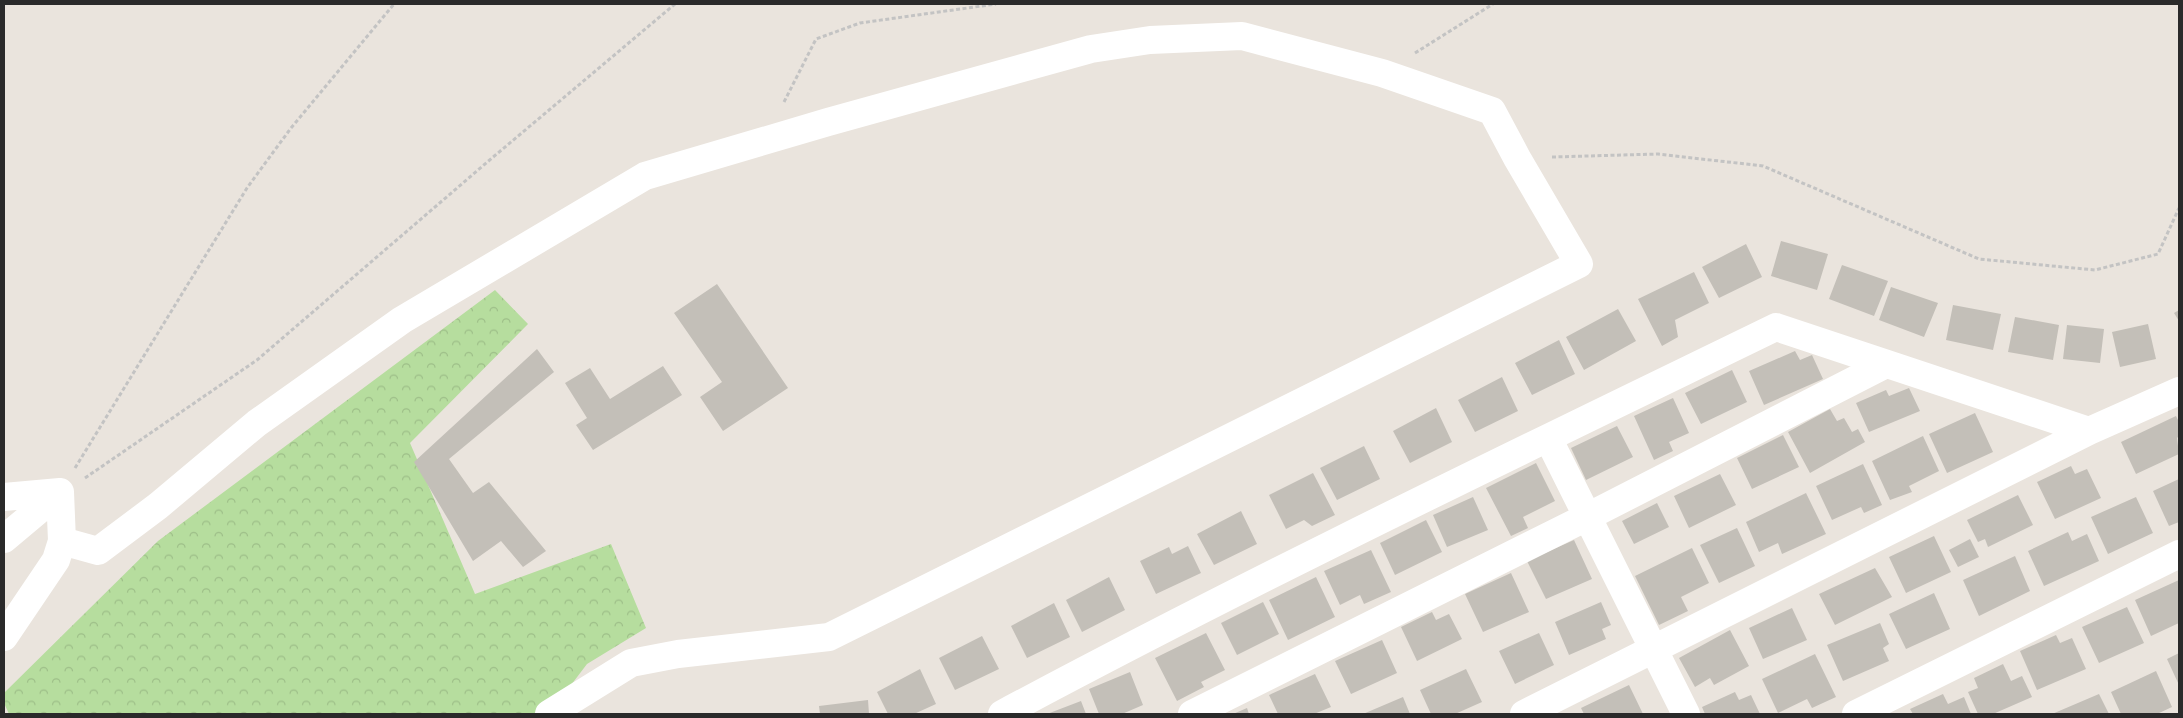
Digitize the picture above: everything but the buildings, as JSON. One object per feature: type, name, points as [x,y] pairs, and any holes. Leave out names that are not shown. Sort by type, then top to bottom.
[{"type":"street","points":[[62,541],[98,551],[158,506],[257,423],[402,320],[645,176],[1091,49],[1150,40],[1242,36],[1382,74],[1492,111],[1579,264],[828,637],[678,654],[631,662],[549,714]]},
{"type":"street","points":[[1002,714],[1127,647],[1776,327],[2089,431]]},
{"type":"street","points":[[1192,714],[1587,517],[1886,364]]},
{"type":"street","points":[[1524,714],[2089,431],[2178,394]]},
{"type":"street","points":[[1548,438],[1686,714]]},
{"type":"street","points":[[4,497],[60,492]]},
{"type":"street","points":[[4,539],[60,492]]},
{"type":"street","points":[[4,637],[56,560],[62,541],[60,492]]},
{"type":"street","points":[[1856,714],[2179,554]]},
{"type":"path","points":[[60,492],[247,188],[291,128],[394,4]]},
{"type":"path","points":[[60,492],[99,470],[257,360],[675,4]]},
{"type":"path","points":[[764,141],[816,39],[860,22],[996,4]]},
{"type":"path","points":[[1382,74],[1493,4]]},
{"type":"path","points":[[1517,158],[1658,154],[1763,166],[1979,259],[2095,270],[2158,254],[2179,208]]},
{"type":"green space","points":[[495,290],[528,324],[410,443],[475,594],[611,544],[646,628],[587,664],[549,714],[9,714],[4,703],[4,693],[158,541]]}]
